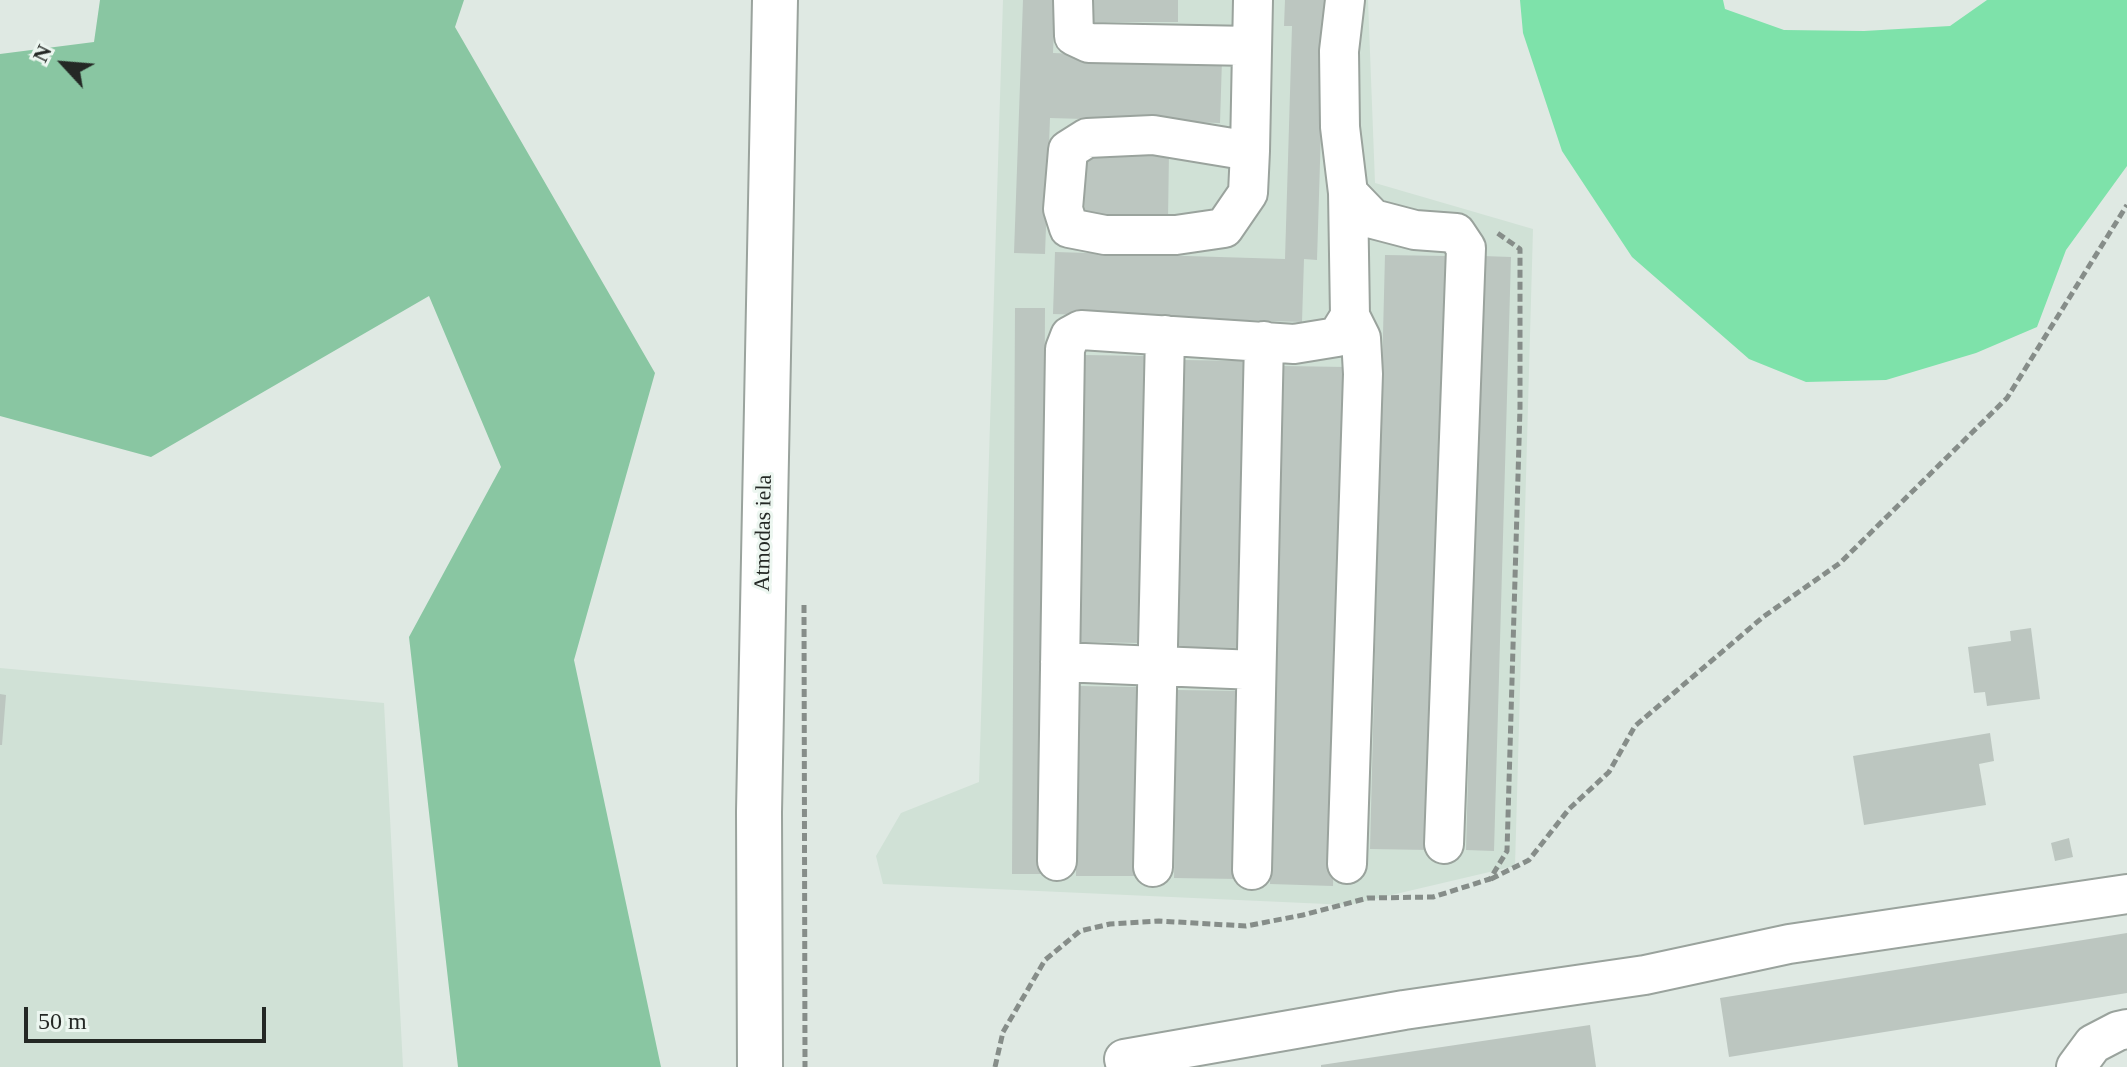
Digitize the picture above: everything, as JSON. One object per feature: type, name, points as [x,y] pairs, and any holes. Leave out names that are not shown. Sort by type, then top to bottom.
[{"type":"main road","name":"Atmodas iela","points":[[760,1067],[759,796],[775,0]]},
{"type":"lane","points":[[1073,0],[1074,36],[1089,43],[1252,46]]},
{"type":"lane","points":[[1250,151],[1153,135],[1087,138],[1068,150],[1063,209],[1069,228],[1105,235],[1176,235],[1224,228],[1248,193],[1250,151],[1253,0]]},
{"type":"lane","points":[[1345,0],[1339,51],[1340,127],[1348,193],[1350,316],[1361,338],[1363,374],[1347,864]]},
{"type":"lane","points":[[1348,193],[1373,219],[1415,230],[1456,233],[1466,248],[1444,844]]},
{"type":"lane","points":[[1057,861],[1065,349],[1070,336],[1081,330],[1294,344],[1337,337],[1350,316]]},
{"type":"lane","points":[[1153,867],[1165,335]]},
{"type":"lane","points":[[1252,870],[1264,341]]},
{"type":"lane","points":[[1060,662],[1256,670]]},
{"type":"lane","points":[[1126,1067],[1124,1059],[1404,1010],[1645,975],[1789,944],[2127,894]]},
{"type":"lane","points":[[2076,1067],[2093,1044],[2127,1029]]},
{"type":"path","points":[[1490,879],[1529,860],[1569,809],[1609,772],[1635,726],[1763,617],[1840,563],[2007,398],[2127,205]]},
{"type":"shaded area","points":[[100,0],[464,0],[455,27],[655,373],[574,660],[661,1067],[458,1067],[409,637],[501,467],[429,296],[151,457],[0,416],[0,54],[94,42]]},
{"type":"shaded area","points":[[1003,0],[1368,0],[1375,183],[1533,229],[1515,866],[1349,905],[883,884],[876,856],[901,813],[979,782]]},
{"type":"shaded area","points":[[1520,0],[1723,0],[1725,9],[1784,30],[1864,31],[1950,26],[1987,0],[2127,0],[2127,166],[2066,250],[2037,327],[1976,353],[1886,380],[1806,382],[1749,359],[1632,257],[1562,151],[1523,33]]},
{"type":"shaded area","points":[[0,668],[384,703],[403,1067],[0,1067]]},
{"type":"building","points":[[1023,0],[1055,0],[1053,53],[1222,59],[1220,123],[1050,118],[1045,254],[1014,253]]},
{"type":"building","points":[[1092,0],[1178,0],[1178,22],[1092,22]]},
{"type":"building","points":[[1285,0],[1325,0],[1317,260],[1304,259],[1302,322],[1053,314],[1055,252],[1285,259],[1292,26],[1284,26]]},
{"type":"building","points":[[1085,151],[1169,152],[1168,220],[1084,218]]},
{"type":"building","points":[[1385,255],[1446,256],[1430,850],[1370,849]]},
{"type":"building","points":[[1482,256],[1511,257],[1494,851],[1466,850]]},
{"type":"building","points":[[1015,308],[1045,308],[1042,874],[1012,874]]},
{"type":"building","points":[[1084,355],[1147,356],[1141,643],[1077,642]]},
{"type":"building","points":[[1183,360],[1245,361],[1239,648],[1177,647]]},
{"type":"building","points":[[1283,366],[1346,367],[1333,886],[1270,884]]},
{"type":"building","points":[[2031,628],[2040,699],[1987,706],[1985,692],[1974,693],[1968,647],[2011,641],[2010,631]]},
{"type":"building","points":[[1078,686],[1141,687],[1139,876],[1076,876]]},
{"type":"building","points":[[1177,690],[1241,691],[1238,879],[1174,878]]},
{"type":"building","points":[[0,694],[6,695],[2,745],[0,745]]},
{"type":"building","points":[[1990,733],[1994,761],[1979,764],[1986,805],[1864,825],[1853,756]]},
{"type":"building","points":[[2069,838],[2073,857],[2055,861],[2051,843]]},
{"type":"building","points":[[2127,933],[2127,993],[1729,1057],[1720,998]]},
{"type":"building","points":[[1590,1025],[1596,1067],[1321,1067],[1321,1065]]}]
